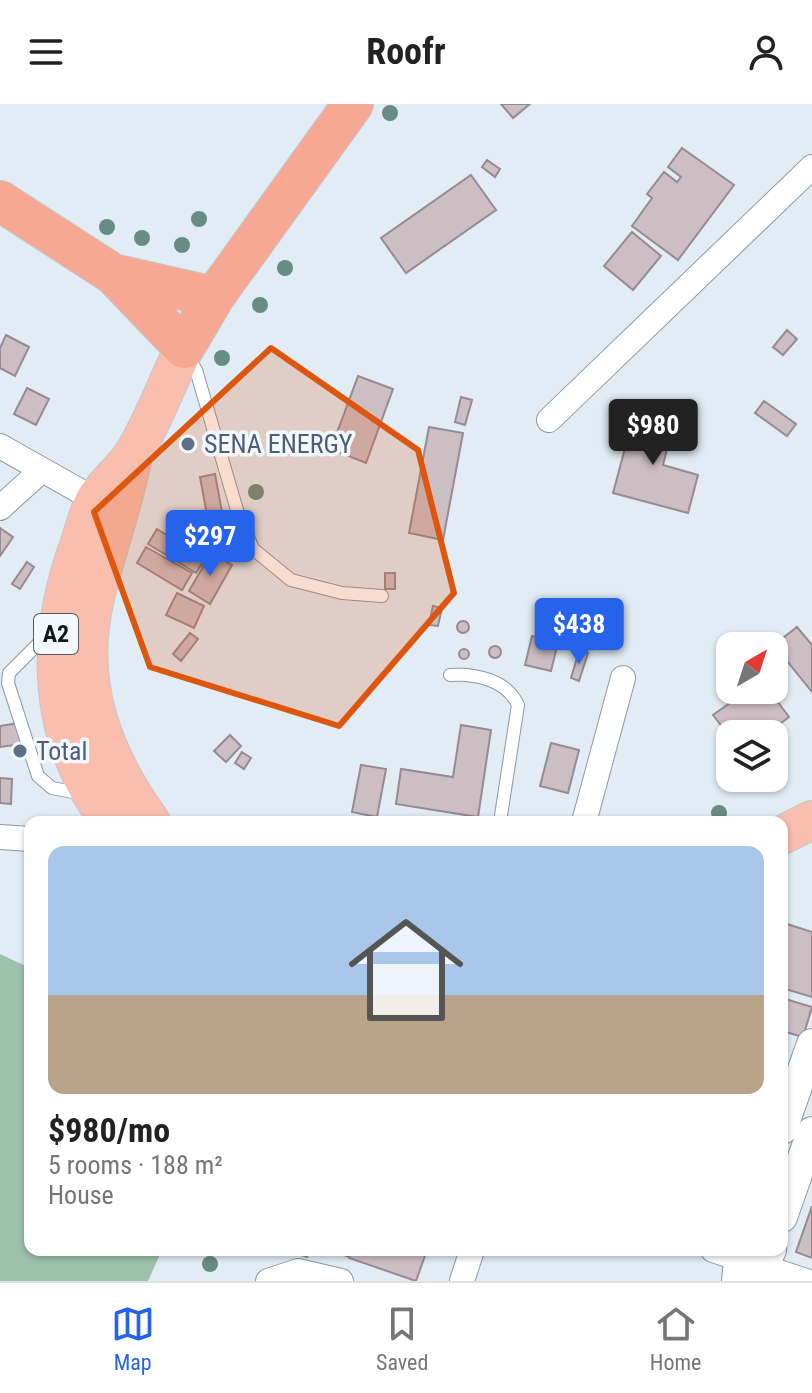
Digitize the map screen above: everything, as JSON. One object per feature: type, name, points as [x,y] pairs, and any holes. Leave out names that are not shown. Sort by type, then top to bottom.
[{"type":"highway","name":"A2","points":[[184,348],[214,297],[353,104]]},
{"type":"highway","points":[[0,201],[113,274],[184,348]]},
{"type":"highway","points":[[113,274],[214,297]]},
{"type":"main road","name":"A2","points":[[142,816],[108,794],[66,736],[55,680],[74,625],[68,574],[108,506],[184,348]]},
{"type":"main road","points":[[788,832],[812,820]]},
{"type":"street","points":[[549,420],[812,167]]},
{"type":"street","points":[[0,446],[108,506]]},
{"type":"street","points":[[0,508],[42,470]]},
{"type":"street","points":[[586,816],[623,678]]},
{"type":"street","points":[[0,837],[24,839]]},
{"type":"street","points":[[788,1112],[812,1044]]},
{"type":"street","points":[[788,1200],[812,1132]]},
{"type":"street","points":[[462,1281],[470,1256]]},
{"type":"street","points":[[745,1262],[806,1281]]},
{"type":"street","points":[[268,1281],[298,1271],[325,1278]]},
{"type":"lane","points":[[184,348],[196,370],[237,510],[253,549],[291,580],[342,593],[382,596]]},
{"type":"lane","points":[[450,675],[466,674],[504,686],[518,705],[501,816]]},
{"type":"highlighted area","points":[[271,348],[418,450],[454,593],[339,726],[150,667],[94,512]]},
{"type":"green space","points":[[0,954],[24,965],[24,1256],[159,1256],[148,1281],[0,1281]]},
{"type":"building","points":[[501,104],[530,104],[513,118]]},
{"type":"building","points":[[682,148],[734,185],[678,260],[632,226],[652,198],[647,194],[664,172],[677,182],[681,177],[668,167]]},
{"type":"building","points":[[487,160],[500,169],[495,177],[482,167]]},
{"type":"building","points":[[471,175],[496,210],[406,273],[381,238]]},
{"type":"building","points":[[632,232],[661,256],[633,290],[604,266]]},
{"type":"building","points":[[787,330],[797,339],[783,355],[773,347]]},
{"type":"building","points":[[6,335],[29,347],[15,376],[0,368],[0,348]]},
{"type":"building","points":[[358,376],[393,389],[366,463],[331,449]]},
{"type":"building","points":[[27,388],[49,399],[36,425],[14,414]]},
{"type":"building","points":[[461,397],[472,400],[465,425],[455,422]]},
{"type":"building","points":[[764,401],[796,424],[787,436],[755,413]]},
{"type":"building","points":[[635,411],[674,421],[663,465],[698,475],[688,513],[613,493]]},
{"type":"building","points":[[429,427],[463,433],[443,540],[409,533]]},
{"type":"building","points":[[215,474],[227,539],[212,542],[200,477]]},
{"type":"building","points":[[201,514],[208,542],[199,544],[191,517]]},
{"type":"building","points":[[0,528],[13,537],[0,556]]},
{"type":"building","points":[[157,529],[205,559],[196,573],[148,544]]},
{"type":"building","points":[[146,547],[192,573],[182,590],[137,563]]},
{"type":"building","points":[[211,553],[232,565],[210,604],[189,591]]},
{"type":"building","points":[[27,562],[34,567],[20,589],[12,584]]},
{"type":"building","points":[[385,573],[395,573],[395,589],[385,589]]},
{"type":"building","points":[[177,593],[204,606],[194,628],[166,615]]},
{"type":"building","points":[[433,606],[442,608],[438,626],[429,625]]},
{"type":"building","points":[[463,621],[469,627],[463,633],[457,627]]},
{"type":"building","points":[[797,627],[812,645],[812,692],[788,662],[788,634]]},
{"type":"building","points":[[571,629],[582,632],[580,640],[569,638]]},
{"type":"building","points":[[190,633],[198,639],[181,661],[173,654]]},
{"type":"building","points":[[532,636],[558,642],[551,671],[525,665]]},
{"type":"building","points":[[495,646],[501,652],[495,658],[489,652]]},
{"type":"building","points":[[464,649],[469,654],[464,659],[459,654]]},
{"type":"building","points":[[579,651],[588,653],[579,681],[571,678]]},
{"type":"building","points":[[728,704],[779,704],[789,717],[785,720],[717,720],[713,715]]},
{"type":"building","points":[[19,723],[22,744],[0,747],[0,726]]},
{"type":"building","points":[[461,725],[491,730],[478,816],[396,804],[401,769],[453,777]]},
{"type":"building","points":[[230,735],[241,746],[226,762],[214,751]]},
{"type":"building","points":[[551,743],[579,750],[568,793],[540,786]]},
{"type":"building","points":[[242,752],[251,758],[244,769],[235,763]]},
{"type":"building","points":[[361,765],[386,769],[377,816],[352,812]]},
{"type":"building","points":[[0,778],[12,779],[11,804],[0,803]]},
{"type":"building","points":[[788,924],[812,932],[812,997],[788,990]]},
{"type":"building","points":[[788,1000],[812,1007],[803,1037],[788,1033]]},
{"type":"building","points":[[812,1206],[812,1258],[796,1252]]},
{"type":"building","points":[[350,1256],[425,1256],[416,1281]]},
{"type":"place","name":"SENA ENERGY","points":[[188,444]]},
{"type":"place","name":"Total","points":[[20,751]]}]
